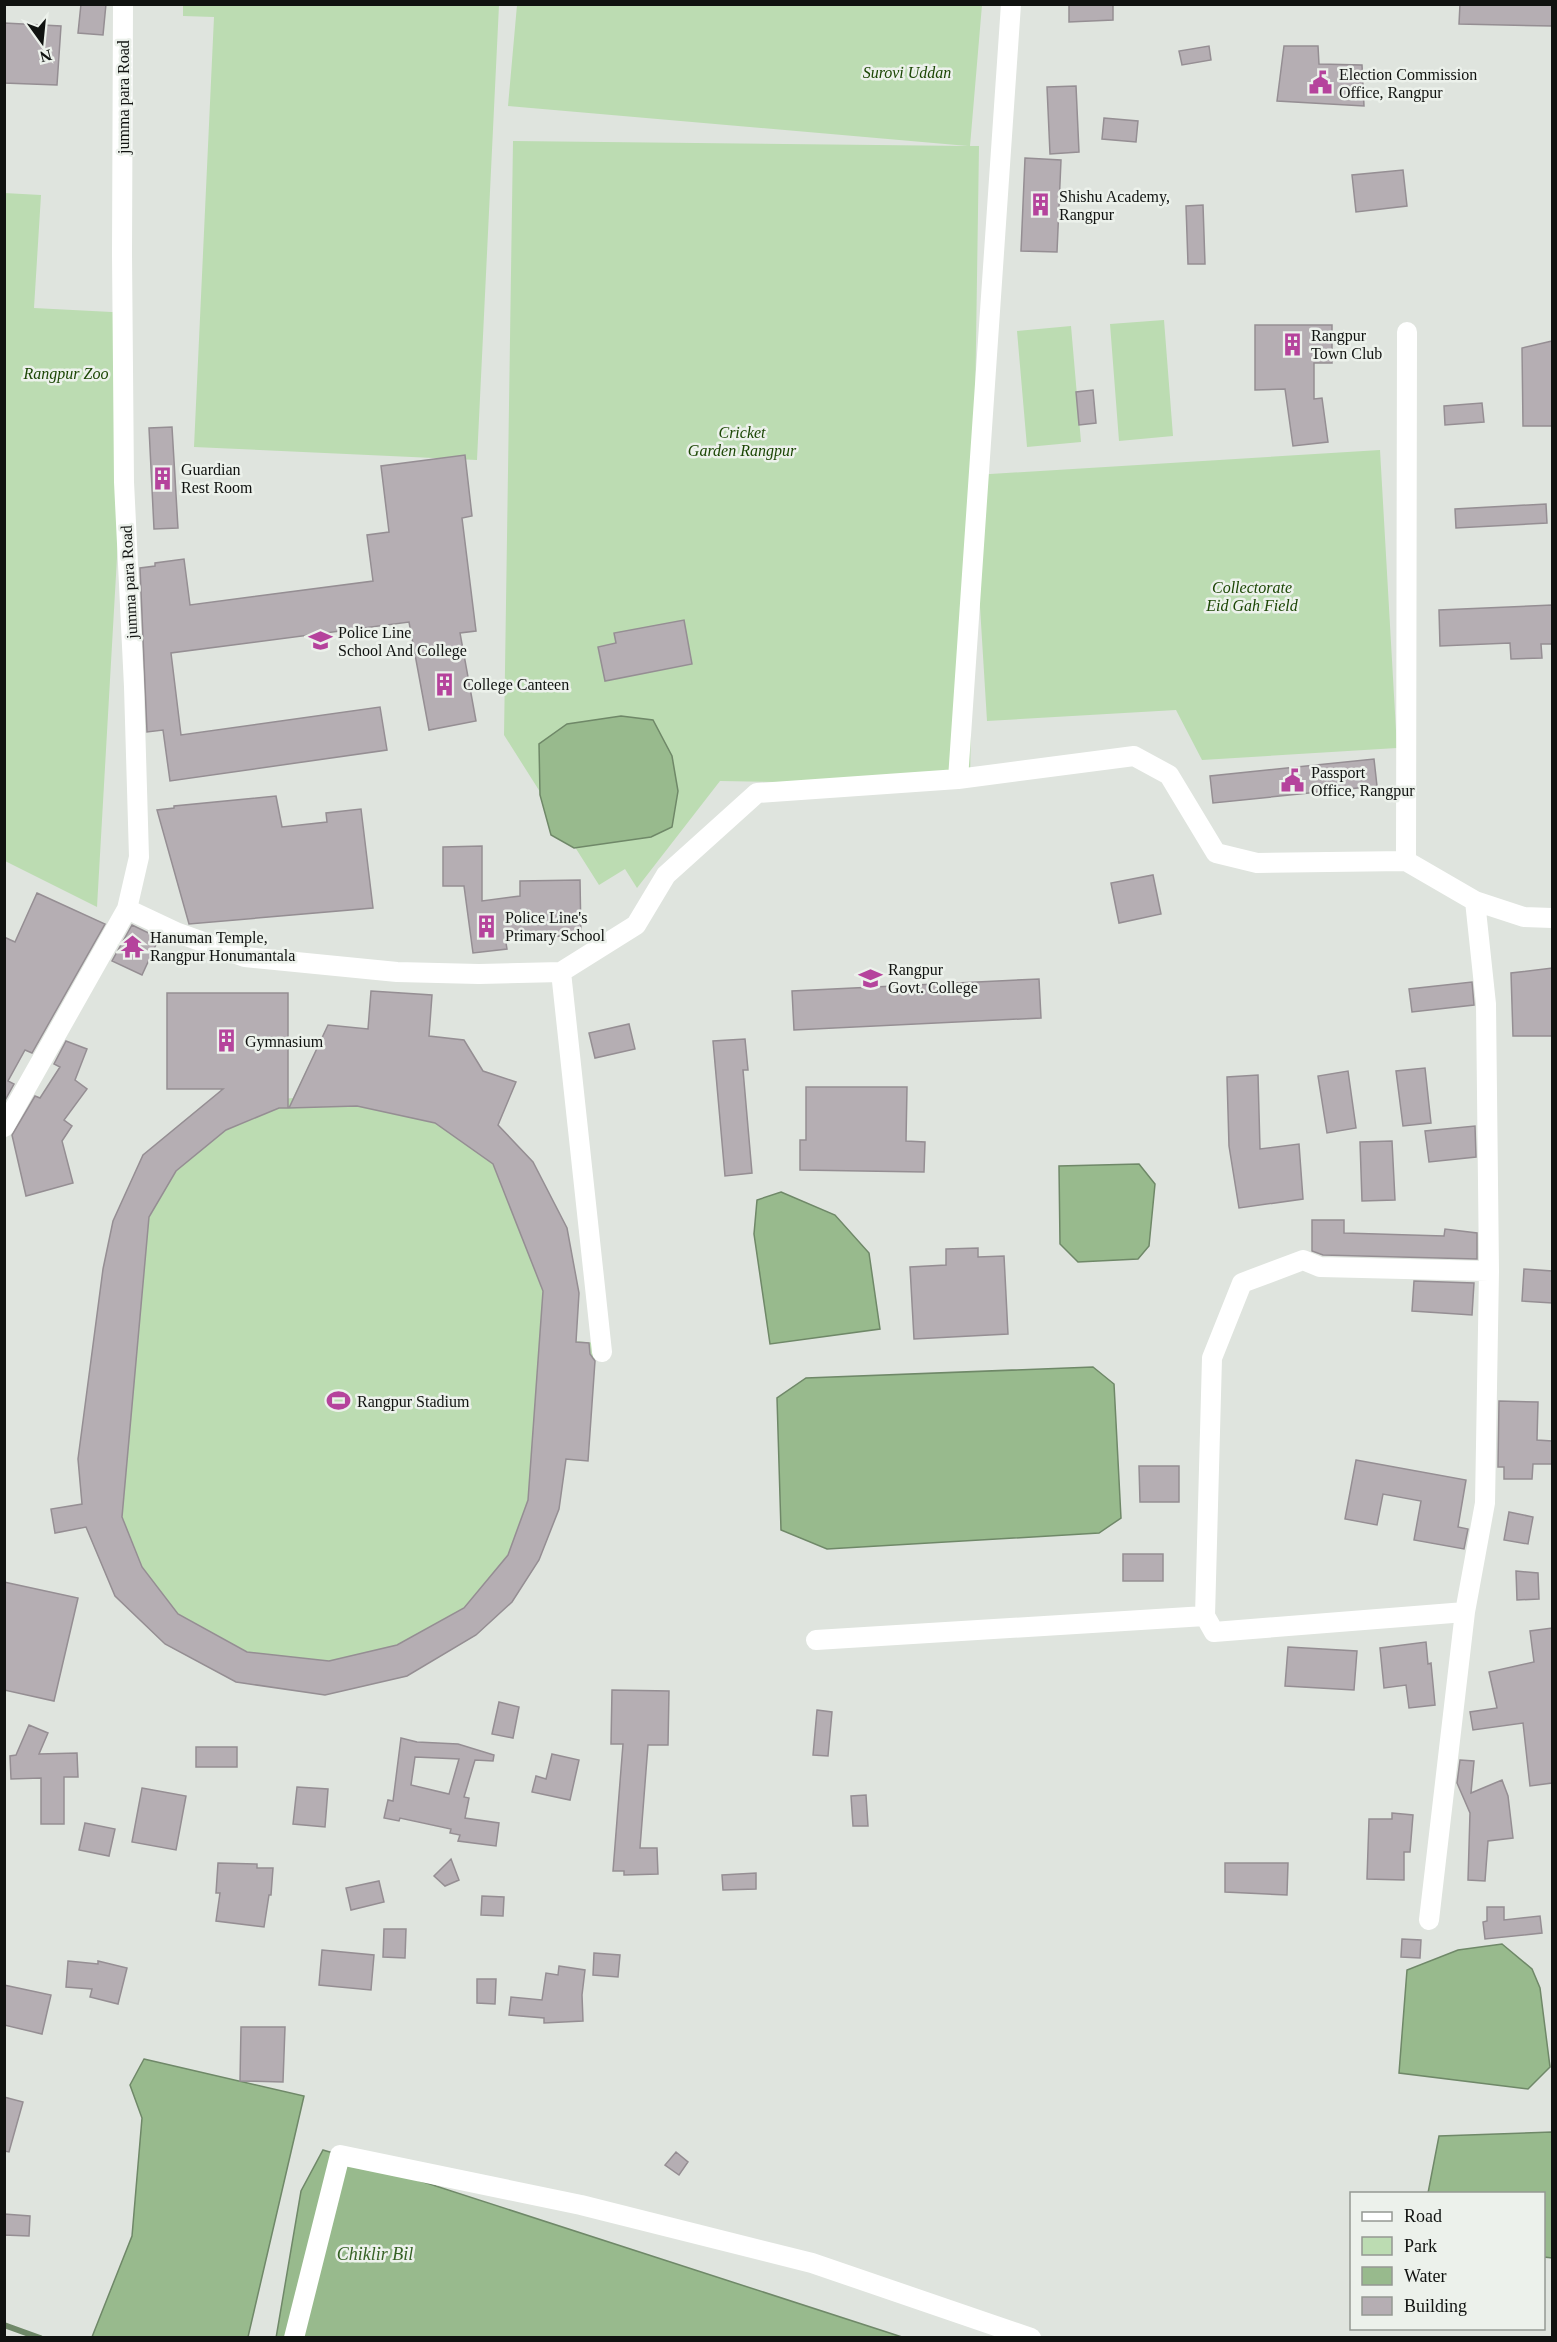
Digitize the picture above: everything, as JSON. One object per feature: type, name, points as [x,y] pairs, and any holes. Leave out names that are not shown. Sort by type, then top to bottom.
[{"type":"street","name":"jumma para Road","points":[[4,1127],[127,909],[139,857],[124,482],[123,4]]},
{"type":"street","points":[[958,779],[1011,4]]},
{"type":"street","points":[[1406,861],[1407,332]]},
{"type":"street","points":[[127,909],[178,933],[245,957],[398,972],[479,974],[561,972],[636,925],[666,875],[757,793],[958,779],[1134,756],[1169,775],[1216,853],[1257,863],[1406,861],[1475,901],[1524,917],[1552,918]]},
{"type":"street","points":[[1429,1920],[1465,1611],[1485,1503],[1488,1271],[1486,1004],[1475,901]]},
{"type":"street","points":[[561,972],[602,1352]]},
{"type":"street","points":[[1465,1611],[1214,1632],[1205,1616],[1212,1358],[1242,1283],[1303,1260],[1320,1267],[1488,1271]]},
{"type":"street","points":[[816,1640],[1205,1616]]},
{"type":"street","points":[[294,2337],[340,2155],[581,2205],[812,2263],[1031,2337]]},
{"type":"green space","points":[[183,4],[499,5],[477,460],[194,447],[214,17],[183,16]]},
{"type":"green space","name":"Cricket Garden Rangpur","points":[[517,5],[982,5],[970,146],[979,146],[974,475],[1380,450],[1397,748],[1202,760],[1176,710],[987,721],[974,509],[970,785],[720,781],[637,888],[625,869],[599,885],[504,735],[513,141],[968,146],[508,106]]},
{"type":"green space","name":"Rangpur Zoo","points":[[4,193],[41,195],[34,308],[131,313],[97,907],[5,861]]},
{"type":"green space","points":[[1164,320],[1173,436],[1119,441],[1110,324]]},
{"type":"green space","points":[[1071,326],[1081,442],[1027,447],[1017,331]]},
{"type":"green space","name":"Rangpur Stadium","points":[[328,1025],[464,1040],[483,1071],[516,1082],[498,1125],[533,1162],[567,1228],[579,1293],[576,1341],[596,1343],[588,1461],[566,1460],[559,1509],[539,1560],[512,1602],[476,1635],[407,1676],[325,1695],[236,1682],[165,1644],[115,1596],[83,1521],[78,1459],[103,1269],[113,1221],[143,1155],[203,1105],[293,1098]]},
{"type":"water","points":[[621,716],[653,720],[672,756],[678,791],[672,827],[651,837],[574,848],[551,835],[540,795],[539,744],[567,724]]},
{"type":"water","points":[[1139,1164],[1155,1184],[1149,1246],[1138,1259],[1078,1262],[1060,1244],[1059,1166]]},
{"type":"water","points":[[781,1192],[835,1215],[869,1253],[880,1329],[770,1344],[754,1234],[757,1200]]},
{"type":"water","points":[[1093,1367],[1114,1384],[1121,1518],[1099,1533],[827,1549],[781,1530],[777,1398],[806,1378]]},
{"type":"water","points":[[1502,1944],[1532,1969],[1540,1988],[1550,2067],[1528,2089],[1399,2073],[1407,1970],[1458,1950]]},
{"type":"water","points":[[144,2059],[304,2096],[248,2337],[92,2337],[132,2236],[142,2118],[130,2085]]},
{"type":"water","points":[[1552,2132],[1552,2258],[1545,2257],[1545,2192],[1428,2192],[1439,2136]]},
{"type":"water","name":"Chiklir Bil","points":[[323,2150],[902,2337],[276,2338],[301,2191]]},
{"type":"building","points":[[81,4],[106,4],[103,35],[78,33]]},
{"type":"building","points":[[1069,4],[1113,4],[1113,20],[1069,22]]},
{"type":"building","points":[[1460,4],[1552,4],[1552,26],[1459,24]]},
{"type":"building","points":[[4,23],[61,26],[57,85],[4,83]]},
{"type":"building","points":[[1209,46],[1211,60],[1182,65],[1179,51]]},
{"type":"building","name":"Election Commission Office, Rangpur","points":[[1284,46],[1318,46],[1319,64],[1362,65],[1364,106],[1277,101]]},
{"type":"building","points":[[1076,86],[1079,152],[1050,154],[1047,87]]},
{"type":"building","points":[[1104,118],[1138,121],[1136,142],[1102,139]]},
{"type":"building","name":"Shishu Academy, Rangpur","points":[[1025,158],[1061,160],[1057,252],[1021,251]]},
{"type":"building","points":[[1403,170],[1407,206],[1356,212],[1352,175]]},
{"type":"building","points":[[1203,205],[1205,264],[1188,264],[1186,206]]},
{"type":"building","name":"Rangpur Town Club","points":[[1255,325],[1332,325],[1332,363],[1314,363],[1314,399],[1322,398],[1328,442],[1293,446],[1285,389],[1255,390]]},
{"type":"building","points":[[1552,341],[1552,426],[1523,426],[1522,348]]},
{"type":"building","points":[[1093,390],[1096,423],[1079,425],[1076,392]]},
{"type":"building","points":[[1482,403],[1484,422],[1445,425],[1444,406]]},
{"type":"building","name":"Guardian Rest Room","points":[[172,427],[178,528],[154,529],[149,428]]},
{"type":"building","points":[[465,455],[472,516],[462,518],[476,631],[460,633],[476,721],[429,730],[409,622],[171,653],[181,735],[380,707],[387,750],[170,781],[163,730],[147,732],[140,568],[155,566],[155,563],[184,559],[190,605],[373,581],[367,535],[389,532],[381,466]]},
{"type":"building","points":[[1546,504],[1547,523],[1456,528],[1455,509]]},
{"type":"building","points":[[1552,605],[1552,644],[1541,644],[1542,658],[1511,659],[1510,643],[1440,646],[1439,610]]},
{"type":"building","points":[[684,620],[692,664],[605,681],[598,647],[616,643],[614,633]]},
{"type":"building","name":"Passport Office, Rangpur","points":[[1374,759],[1377,786],[1213,803],[1210,776]]},
{"type":"building","points":[[276,796],[282,827],[327,822],[326,813],[361,809],[373,908],[189,924],[157,810],[174,808],[174,806]]},
{"type":"building","points":[[482,846],[482,901],[520,896],[520,881],[580,880],[581,936],[505,937],[507,949],[473,953],[464,886],[443,886],[443,847]]},
{"type":"building","points":[[1153,875],[1161,914],[1119,923],[1111,883]]},
{"type":"building","points":[[37,893],[105,924],[32,1053],[25,1050],[8,1081],[14,1084],[4,1102],[4,937],[15,942]]},
{"type":"building","name":"Hanuman Temple, Rangpur Honumantala","points":[[132,925],[159,938],[142,975],[112,961]]},
{"type":"building","points":[[1552,968],[1552,1036],[1513,1036],[1511,973]]},
{"type":"building","points":[[1039,979],[1041,1018],[794,1030],[792,991]]},
{"type":"building","points":[[1472,982],[1474,1005],[1412,1012],[1409,989]]},
{"type":"building","points":[[371,991],[432,995],[429,1036],[464,1040],[483,1071],[516,1082],[498,1125],[533,1162],[567,1228],[579,1293],[576,1342],[589,1343],[590,1354],[595,1361],[588,1461],[566,1459],[559,1509],[539,1560],[512,1602],[476,1635],[407,1676],[325,1695],[236,1682],[165,1644],[115,1596],[86,1527],[55,1533],[51,1509],[82,1504],[78,1459],[103,1269],[113,1221],[143,1155],[223,1089],[167,1089],[167,993],[288,993],[288,1108],[279,1108],[226,1130],[176,1171],[149,1217],[122,1517],[142,1567],[178,1614],[247,1652],[329,1661],[397,1645],[464,1608],[508,1555],[528,1500],[543,1291],[493,1164],[435,1123],[357,1106],[289,1108],[328,1025],[368,1029]]},
{"type":"building","points":[[629,1024],[635,1049],[595,1058],[589,1033]]},
{"type":"building","points":[[745,1039],[748,1070],[743,1070],[752,1173],[725,1176],[713,1041]]},
{"type":"building","points":[[66,1041],[87,1049],[75,1080],[87,1089],[64,1120],[72,1126],[62,1141],[73,1183],[26,1196],[12,1135],[35,1096],[40,1098],[60,1067],[54,1064]]},
{"type":"building","points":[[1425,1068],[1431,1123],[1403,1126],[1396,1071]]},
{"type":"building","points":[[1348,1071],[1356,1128],[1327,1133],[1318,1076]]},
{"type":"building","points":[[1258,1075],[1260,1149],[1299,1144],[1303,1199],[1239,1208],[1229,1146],[1227,1077]]},
{"type":"building","points":[[806,1087],[907,1087],[906,1141],[925,1142],[924,1172],[800,1170],[800,1140],[806,1140]]},
{"type":"building","points":[[1475,1126],[1476,1157],[1429,1162],[1425,1131]]},
{"type":"building","points":[[1392,1141],[1395,1200],[1362,1201],[1360,1142]]},
{"type":"building","points":[[1312,1220],[1344,1220],[1344,1233],[1444,1236],[1445,1229],[1477,1233],[1477,1259],[1323,1255],[1312,1251]]},
{"type":"building","points":[[978,1248],[978,1257],[1004,1256],[1008,1334],[914,1339],[910,1267],[946,1265],[946,1249]]},
{"type":"building","points":[[1524,1269],[1552,1271],[1552,1303],[1522,1301]]},
{"type":"building","points":[[1414,1281],[1474,1283],[1472,1315],[1412,1311]]},
{"type":"building","points":[[1499,1401],[1538,1402],[1537,1440],[1552,1441],[1552,1464],[1533,1464],[1532,1479],[1504,1479],[1504,1467],[1498,1467]]},
{"type":"building","points":[[1356,1460],[1466,1480],[1458,1527],[1468,1529],[1464,1549],[1414,1540],[1421,1501],[1383,1494],[1377,1525],[1345,1519]]},
{"type":"building","points":[[1139,1466],[1179,1466],[1179,1502],[1140,1502]]},
{"type":"building","points":[[1509,1512],[1533,1517],[1528,1544],[1504,1540]]},
{"type":"building","points":[[1123,1554],[1163,1554],[1163,1581],[1123,1581]]},
{"type":"building","points":[[1516,1571],[1538,1573],[1539,1599],[1517,1600]]},
{"type":"building","points":[[4,1582],[78,1598],[54,1701],[4,1690]]},
{"type":"building","points":[[1552,1628],[1552,1783],[1530,1786],[1523,1723],[1473,1730],[1470,1712],[1497,1708],[1489,1672],[1534,1662],[1530,1631]]},
{"type":"building","points":[[1426,1642],[1428,1664],[1431,1663],[1435,1705],[1409,1708],[1406,1685],[1384,1688],[1380,1648]]},
{"type":"building","points":[[1288,1647],[1357,1651],[1354,1690],[1285,1686]]},
{"type":"building","points":[[612,1690],[669,1691],[668,1745],[648,1745],[640,1848],[657,1848],[658,1874],[624,1875],[624,1871],[613,1871],[623,1744],[611,1744]]},
{"type":"building","points":[[499,1702],[519,1707],[513,1738],[492,1734]]},
{"type":"building","points":[[817,1710],[832,1712],[828,1756],[813,1755]]},
{"type":"building","points":[[29,1725],[48,1733],[39,1754],[77,1753],[78,1777],[64,1777],[64,1824],[41,1824],[41,1778],[11,1779],[10,1756],[16,1755]]},
{"type":"building","points":[[401,1738],[417,1742],[458,1744],[494,1755],[493,1761],[475,1760],[464,1797],[469,1798],[465,1818],[499,1823],[496,1846],[458,1841],[460,1835],[450,1833],[451,1829],[400,1818],[399,1821],[384,1818],[388,1800],[393,1801]],"holes":[[[415,1757],[459,1759],[449,1794],[411,1785]]]},
{"type":"building","points":[[196,1747],[237,1747],[237,1767],[196,1767]]},
{"type":"building","points":[[552,1754],[579,1760],[570,1800],[532,1792],[536,1776],[546,1779]]},
{"type":"building","points":[[1460,1760],[1474,1761],[1471,1793],[1502,1780],[1508,1796],[1513,1838],[1488,1841],[1485,1881],[1468,1880],[1470,1813],[1457,1783]]},
{"type":"building","points":[[297,1787],[328,1789],[325,1827],[293,1824]]},
{"type":"building","points":[[142,1788],[186,1796],[176,1850],[132,1842]]},
{"type":"building","points":[[866,1795],[868,1826],[853,1826],[851,1796]]},
{"type":"building","points":[[1392,1813],[1413,1815],[1410,1852],[1404,1852],[1404,1880],[1367,1879],[1369,1819],[1392,1819]]},
{"type":"building","points":[[85,1823],[115,1829],[109,1856],[79,1850]]},
{"type":"building","points":[[451,1859],[459,1880],[445,1886],[434,1876]]},
{"type":"building","points":[[218,1863],[257,1864],[257,1868],[273,1868],[271,1895],[269,1895],[264,1927],[216,1921],[220,1893],[216,1893]]},
{"type":"building","points":[[1225,1863],[1288,1863],[1287,1895],[1225,1892]]},
{"type":"building","points":[[756,1873],[756,1889],[723,1890],[722,1875]]},
{"type":"building","points":[[379,1881],[384,1902],[351,1910],[346,1888]]},
{"type":"building","points":[[482,1896],[504,1897],[503,1916],[481,1915]]},
{"type":"building","points":[[1487,1907],[1504,1907],[1504,1920],[1540,1916],[1542,1933],[1485,1939],[1483,1922],[1487,1921]]},
{"type":"building","points":[[384,1929],[406,1929],[405,1958],[383,1957]]},
{"type":"building","points":[[1402,1939],[1421,1940],[1420,1958],[1401,1957]]},
{"type":"building","points":[[322,1950],[374,1955],[371,1990],[319,1985]]},
{"type":"building","points":[[594,1953],[620,1955],[618,1977],[593,1975]]},
{"type":"building","points":[[68,1961],[98,1964],[98,1961],[127,1968],[118,2004],[90,1997],[92,1989],[66,1987]]},
{"type":"building","points":[[559,1966],[585,1970],[582,1995],[583,2021],[544,2023],[544,2018],[509,2015],[511,1997],[542,2000],[546,1973],[558,1975]]},
{"type":"building","points":[[477,1979],[496,1979],[495,2004],[477,2003]]},
{"type":"building","points":[[4,1985],[51,1995],[42,2034],[4,2025]]},
{"type":"building","points":[[241,2027],[285,2027],[283,2082],[240,2081]]},
{"type":"building","points":[[4,2097],[23,2102],[9,2152],[4,2151]]},
{"type":"building","points":[[676,2152],[688,2162],[679,2175],[665,2165]]},
{"type":"building","points":[[4,2214],[30,2216],[29,2236],[4,2235]]},
{"type":"waterway","points":[[4,2325],[40,2338]]},
{"type":"place","name":"Election Commission Office, Rangpur","points":[[1321,83]]},
{"type":"place","name":"Shishu Academy, Rangpur","points":[[1041,205]]},
{"type":"place","name":"Rangpur Town Club","points":[[1293,344]]},
{"type":"place","name":"Guardian Rest Room","points":[[163,478]]},
{"type":"place","name":"Police Line School And College","points":[[320,641]]},
{"type":"place","name":"College Canteen","points":[[445,684]]},
{"type":"place","name":"Passport Office, Rangpur","points":[[1293,781]]},
{"type":"place","name":"Police Line's Primary School","points":[[487,926]]},
{"type":"place","name":"Hanuman Temple, Rangpur Honumantala","points":[[132,946]]},
{"type":"place","name":"Rangpur Govt. College","points":[[870,978]]},
{"type":"place","name":"Gymnasium","points":[[227,1041]]},
{"type":"place","name":"Rangpur Stadium","points":[[339,1401]]},
{"type":"park label","name":"Surovi Uddan","points":[[907,72]]},
{"type":"park label","name":"Collectorate Eid Gah Field","points":[[1252,596]]}]
